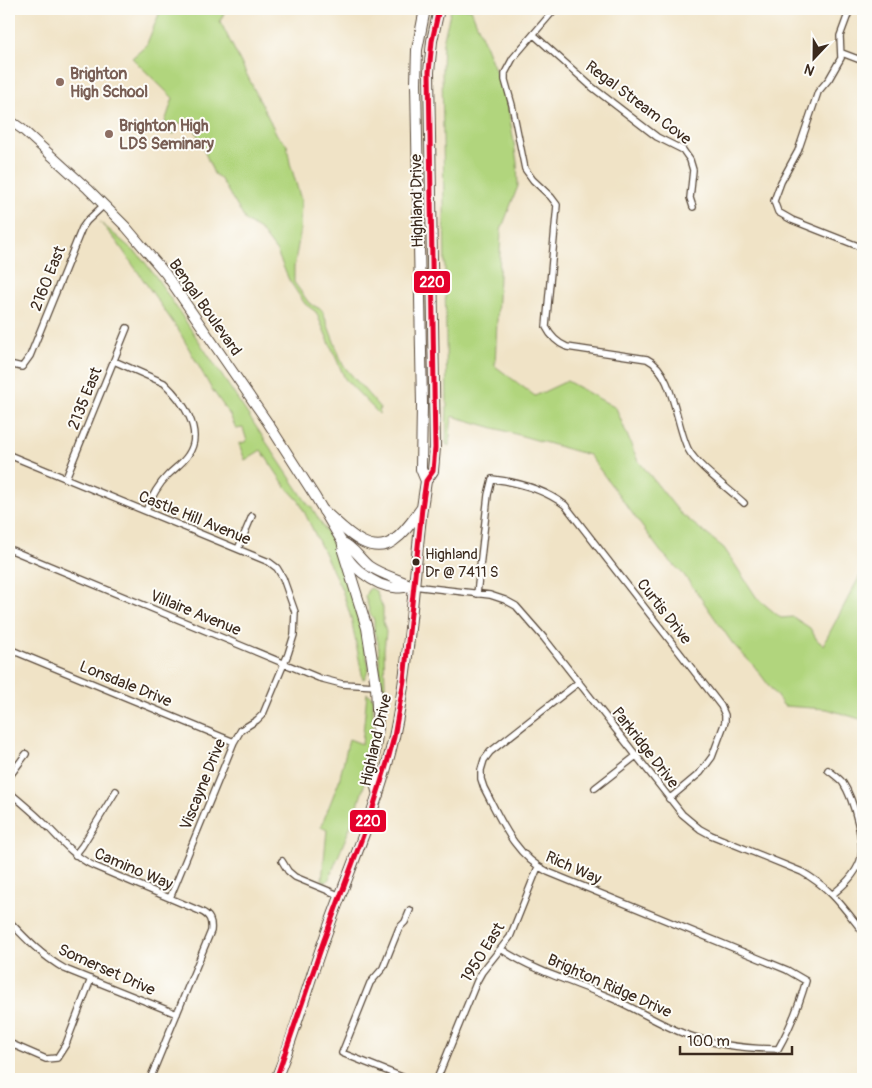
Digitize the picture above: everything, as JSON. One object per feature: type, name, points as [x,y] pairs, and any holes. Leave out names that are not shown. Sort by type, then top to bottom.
[{"type":"main road","name":"Highland Drive","points":[[425,9],[417,50],[416,83],[422,405],[421,470],[426,481]]},
{"type":"main road","name":"Highland Drive","points":[[276,1079],[291,1040],[324,939],[378,796],[398,714],[422,508],[426,481],[433,471],[435,441],[429,72],[432,40],[439,9]]},
{"type":"main road","name":"Bengal Boulevard","points":[[9,120],[104,205],[126,227],[165,273],[295,464],[324,511],[342,546],[350,545],[371,567],[413,586]]},
{"type":"main road","points":[[324,511],[354,537],[366,544],[379,546],[396,539],[405,531],[422,508]]},
{"type":"main road","points":[[342,546],[367,628],[376,686],[378,728],[372,771],[378,796]]},
{"type":"street","points":[[555,9],[513,58],[505,73],[525,169],[557,205],[546,326],[557,342],[567,347],[647,359],[652,362],[662,374],[670,393],[689,451],[744,503]]},
{"type":"street","points":[[850,9],[840,36],[839,45],[842,53],[838,65],[818,92],[798,151],[781,182],[774,201],[778,212],[792,220],[863,248]]},
{"type":"street","name":"Regal Stream Cove","points":[[534,35],[592,87],[657,137],[683,150],[690,160],[693,170],[690,198],[693,207]]},
{"type":"street","points":[[842,53],[863,61]]},
{"type":"street","name":"2160 East","points":[[9,364],[22,367],[30,356],[82,228],[104,205]]},
{"type":"street","name":"2135 East","points":[[66,478],[127,328]]},
{"type":"street","points":[[114,361],[164,383],[171,389],[189,417],[193,428],[194,439],[188,455],[159,485],[146,511]]},
{"type":"street","name":"Castle Hill Avenue","points":[[9,455],[269,562],[277,568],[283,578],[295,612],[296,622],[291,647],[284,663]]},
{"type":"street","name":"Curtis Drive","points":[[477,594],[488,495],[492,479],[508,481],[540,491],[554,497],[565,505],[721,706],[725,722],[712,758],[700,773],[669,799]]},
{"type":"street","points":[[238,549],[252,516]]},
{"type":"street","name":"Villaire Avenue","points":[[9,549],[330,682],[376,686]]},
{"type":"street","name":"Parkridge Drive","points":[[413,586],[490,595],[516,606],[532,622],[682,814],[700,829],[802,872],[816,880],[832,894],[863,932]]},
{"type":"street","name":"Lonsdale Drive","points":[[9,649],[234,742]]},
{"type":"street","name":"Viscayne Drive","points":[[170,898],[234,742],[241,730],[263,714],[284,663]]},
{"type":"street","name":"Rich Way","points":[[579,682],[490,752],[484,760],[481,770],[484,788],[514,844],[521,853],[538,867],[786,970],[806,981],[800,1003]]},
{"type":"street","points":[[9,777],[26,754]]},
{"type":"street","points":[[595,788],[636,756]]},
{"type":"street","points":[[828,770],[842,782],[848,794],[862,843],[862,852],[856,870],[832,894]]},
{"type":"street","points":[[75,855],[116,791]]},
{"type":"street","name":"Camino Way","points":[[9,792],[44,823],[75,855],[94,866],[206,914],[210,920],[211,931],[177,1014]]},
{"type":"street","points":[[282,861],[288,871],[295,877],[341,896]]},
{"type":"street","name":"1950 East","points":[[437,1079],[477,981],[482,972],[502,949],[513,930],[538,867]]},
{"type":"street","points":[[407,1079],[342,1053],[370,983],[383,968],[399,928],[405,922],[410,910]]},
{"type":"street","name":"Somerset Drive","points":[[9,920],[33,946],[52,961],[177,1014]]},
{"type":"street","name":"Brighton Ridge Drive","points":[[502,949],[530,965],[610,998],[683,1033],[724,1045],[757,1049],[778,1049],[800,1003]]},
{"type":"street","points":[[9,1043],[46,1059],[57,1058],[66,1044],[92,979]]},
{"type":"street","points":[[150,1079],[177,1014]]},
{"type":"street","points":[[533,1079],[544,1077],[561,1079]]},
{"type":"green space","points":[[161,9],[229,9],[225,11],[220,21],[277,135],[287,145],[290,163],[301,200],[300,234],[294,267],[294,282],[309,303],[322,310],[343,365],[380,408],[379,414],[345,379],[316,312],[305,304],[289,280],[277,252],[261,231],[246,221],[220,178],[214,174],[195,129],[198,125],[193,121],[177,124],[174,134],[162,131],[173,98],[132,58],[146,46]]},
{"type":"green space","points":[[451,9],[471,9],[507,100],[517,162],[518,186],[501,230],[495,366],[535,396],[567,381],[616,408],[637,459],[680,513],[724,548],[757,598],[781,618],[793,617],[810,628],[817,640],[823,645],[863,570],[863,720],[827,709],[784,706],[755,667],[733,644],[684,575],[661,552],[589,455],[452,416],[449,446],[446,444],[442,68],[443,42]]},
{"type":"green space","points":[[100,222],[141,257],[156,277],[309,506],[311,506],[333,543],[343,566],[364,628],[364,643],[369,668],[365,678],[363,679],[351,618],[342,590],[299,501],[286,487],[261,450],[245,460],[239,444],[247,441],[243,428],[236,429],[230,415],[211,388],[179,331],[117,242]]},
{"type":"green space","points":[[371,588],[376,591],[383,608],[383,622],[386,632],[384,650],[385,687],[383,690],[381,688],[378,642],[374,632],[374,620],[365,596]]},
{"type":"green space","points":[[367,693],[373,698],[373,736],[367,775],[352,820],[329,879],[326,882],[322,880],[327,830],[321,827],[339,781],[349,739],[362,744]]},
{"type":"transit line","name":"220","points":[[276,1079],[324,940],[371,814],[394,737],[404,680],[422,508],[426,481],[433,471],[435,448],[429,72],[432,41],[439,9]]},
{"type":"place","name":"Brighton High School","points":[[60,82]]},
{"type":"place","name":"Brighton High LDS Seminary","points":[[109,134]]},
{"type":"place","name":"Highland Dr @ 7411 S","points":[[416,562]]}]
